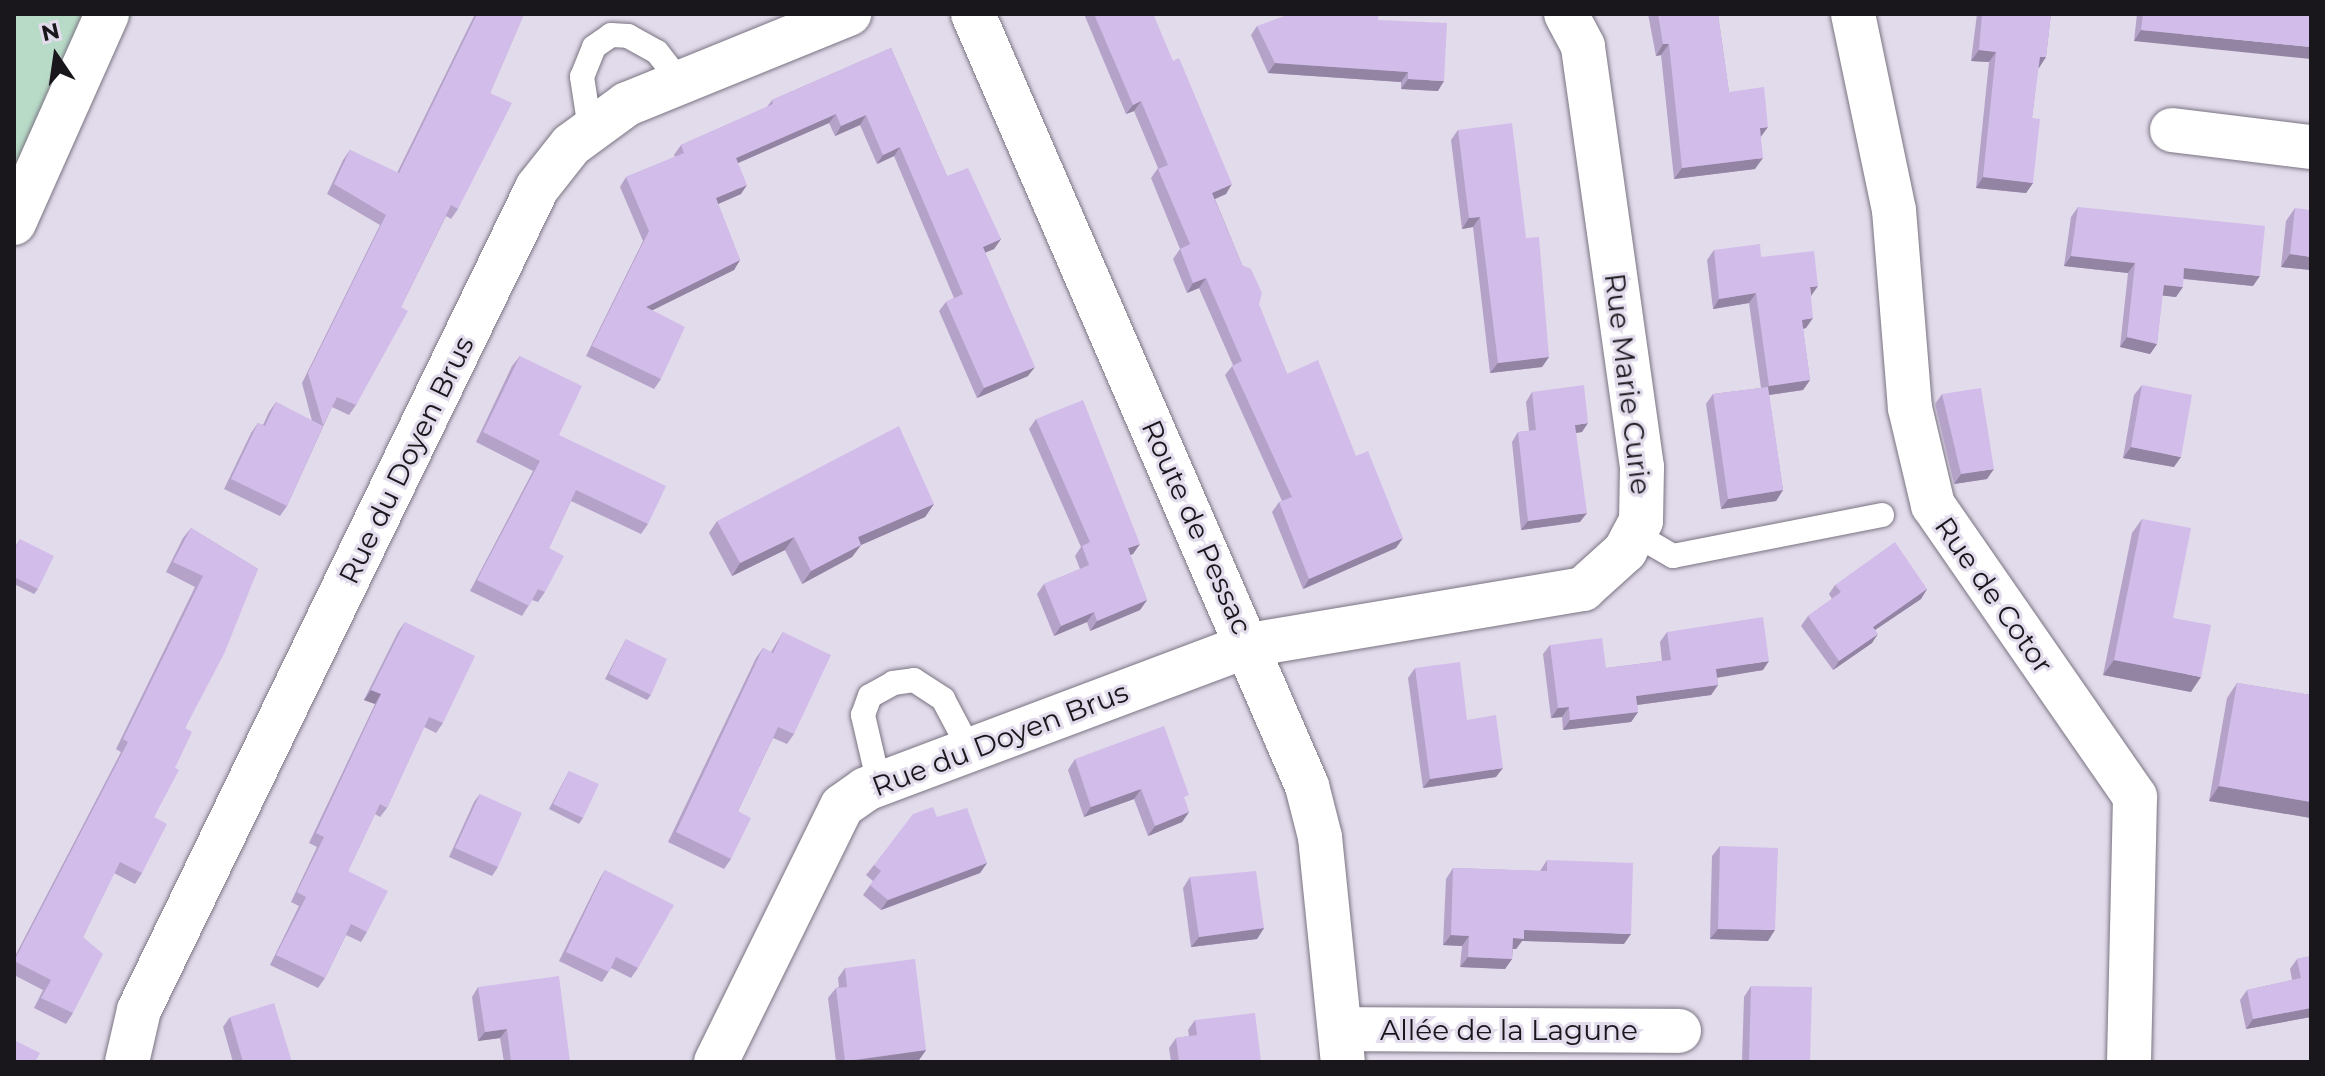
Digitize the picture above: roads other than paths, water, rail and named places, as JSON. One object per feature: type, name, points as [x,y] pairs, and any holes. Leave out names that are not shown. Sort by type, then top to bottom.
[{"type":"street","points":[[14,223],[107,14]]},
{"type":"street","name":"Rue du Doyen Brus","points":[[127,1062],[139,1010],[537,188],[590,129],[627,104],[679,80],[849,14]]},
{"type":"street","name":"Rue Marie Curie","points":[[1249,645],[1583,589],[1611,568],[1635,534],[1645,500],[1642,467],[1583,46],[1566,14]]},
{"type":"street","name":"Rue de Cotor","points":[[1853,14],[1894,210],[1910,408],[1933,505],[2135,797],[2129,1062]]},
{"type":"street","name":"Route de Pessac","points":[[977,15],[1307,786],[1320,837],[1342,1046]]},
{"type":"street","points":[[2172,130],[2311,147]]},
{"type":"street","name":"Rue du Doyen Brus","points":[[716,1062],[842,806],[879,784],[1249,645]]},
{"type":"street","name":"Allée de la Lagune","points":[[1342,1046],[1679,1031]]},
{"type":"lane","points":[[590,129],[582,77],[594,47],[611,35],[628,36],[657,52],[679,80]]},
{"type":"lane","points":[[1635,534],[1673,556],[1882,515]]},
{"type":"lane","points":[[879,784],[863,715],[870,696],[893,683],[914,680],[943,699],[970,750]]}]
